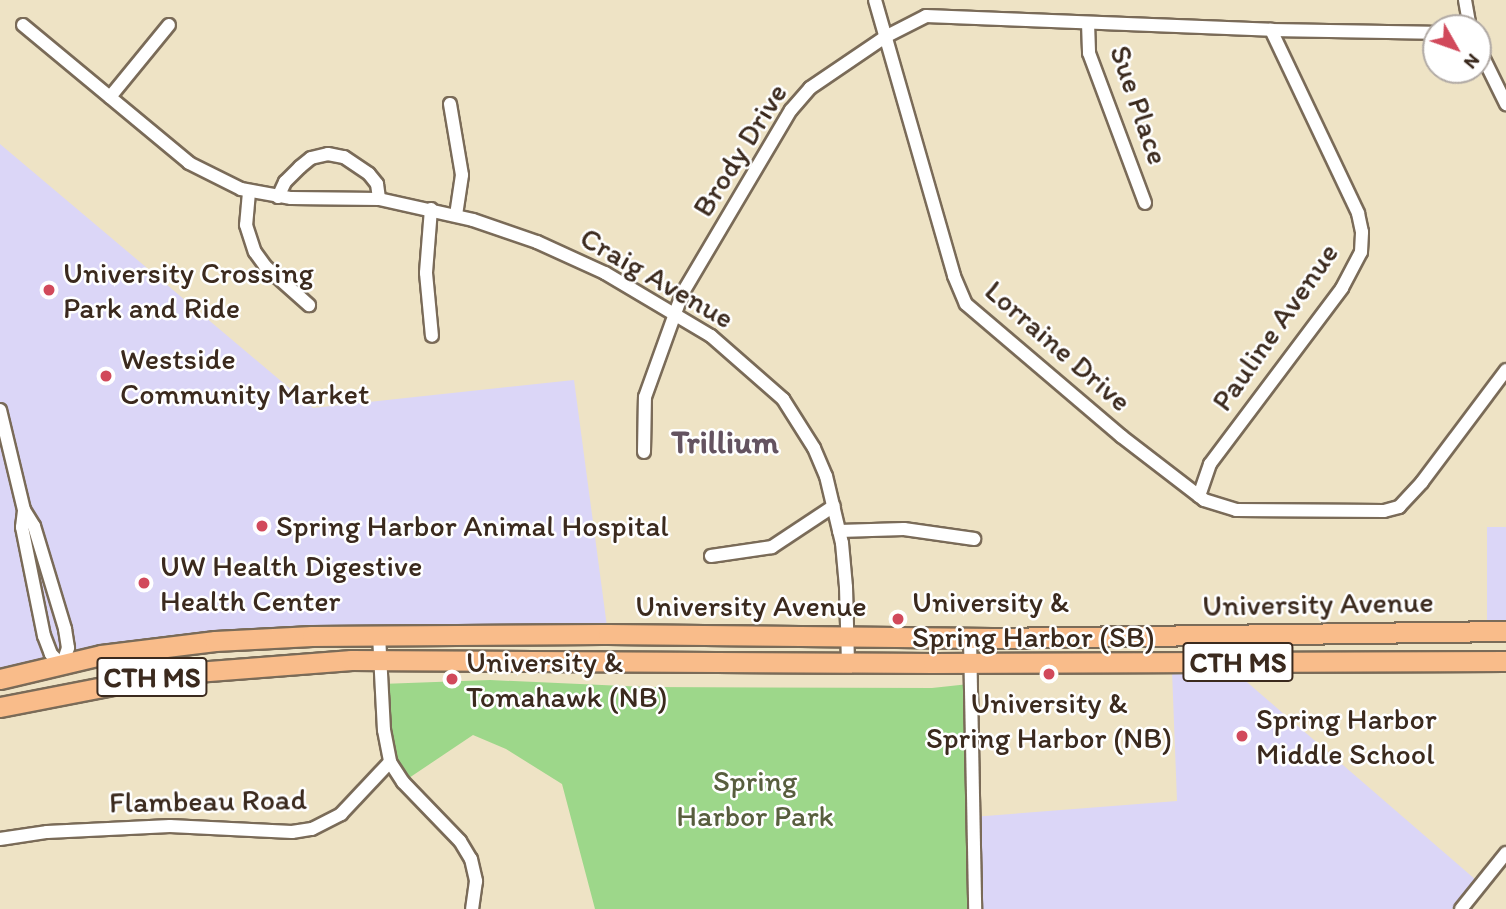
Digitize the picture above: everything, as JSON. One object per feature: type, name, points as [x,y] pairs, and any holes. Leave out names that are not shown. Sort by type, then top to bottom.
[{"type":"main road","name":"University Avenue","points":[[0,679],[101,655],[310,636],[970,638],[1506,631]]},
{"type":"main road","points":[[1320,663],[1326,649],[1336,644],[1450,632]]},
{"type":"main road","points":[[436,661],[520,647],[533,635]]},
{"type":"main road","points":[[231,668],[235,653],[246,647],[272,647],[310,636]]},
{"type":"main road","points":[[1435,662],[1506,652]]},
{"type":"main road","name":"University Avenue","points":[[0,707],[170,674],[379,660],[970,663],[1506,661]]},
{"type":"main road","points":[[0,698],[48,683],[62,665],[73,672],[93,674],[170,674]]},
{"type":"street","name":"Lorraine Drive","points":[[875,0],[954,276],[966,304],[1121,436],[1215,506],[1236,510],[1384,510],[1399,507],[1422,482],[1506,370]]},
{"type":"street","name":"Brody Drive","points":[[644,452],[645,397],[682,294],[791,110],[810,88],[885,37],[926,16],[1271,30],[1422,33]]},
{"type":"street","name":"Sue Place","points":[[1088,23],[1089,53],[1145,203]]},
{"type":"street","name":"Craig Avenue","points":[[23,25],[189,163],[250,192],[278,197],[380,199],[456,215],[537,242],[605,273],[676,313],[753,370],[783,399],[814,448],[834,506],[846,574],[848,662]]},
{"type":"street","points":[[110,97],[169,25]]},
{"type":"street","name":"Pauline Avenue","points":[[1199,496],[1210,464],[1342,289],[1361,252],[1358,213],[1271,30]]},
{"type":"street","points":[[1492,76],[1506,104]]},
{"type":"street","points":[[450,104],[462,175],[456,215]]},
{"type":"street","points":[[278,197],[285,182],[300,167],[311,158],[328,154],[344,157],[369,174],[377,184],[380,199]]},
{"type":"street","points":[[250,192],[246,225],[255,252],[265,266],[309,305]]},
{"type":"street","points":[[431,209],[426,273],[432,336]]},
{"type":"street","points":[[0,410],[24,510],[34,526],[65,629],[68,648],[62,665],[51,654],[44,636],[22,527],[24,510]]},
{"type":"street","points":[[711,556],[772,547],[834,506]]},
{"type":"street","points":[[839,531],[904,529],[974,540]]},
{"type":"street","points":[[379,635],[384,730],[390,762],[403,782],[460,841],[471,859],[476,881],[472,909]]},
{"type":"street","points":[[970,638],[975,909]]},
{"type":"street","name":"Flambeau Road","points":[[0,839],[47,832],[158,826],[292,832],[312,829],[341,814],[390,762]]},
{"type":"street","points":[[1461,909],[1506,853]]},
{"type":"shaded area","points":[[0,144],[313,408],[574,380],[608,634],[215,641],[0,679]]},
{"type":"shaded area","points":[[1487,527],[1506,527],[1506,631],[1487,631]]},
{"type":"shaded area","name":"Spring Harbor Middle School","points":[[1233,670],[1476,880],[1452,909],[975,909],[972,817],[1177,801],[1172,671]]},
{"type":"green space","name":"Spring Harbor Park","points":[[490,680],[646,687],[932,688],[969,684],[975,909],[595,909],[562,784],[506,749],[473,735],[403,782],[390,762],[381,684]]},
{"type":"place","name":"University Crossing Park and Ride","points":[[49,290]]},
{"type":"place","name":"Westside Community Market","points":[[106,376]]},
{"type":"place","name":"Spring Harbor Animal Hospital","points":[[262,526]]},
{"type":"place","name":"UW Health Digestive Health Center","points":[[144,583]]},
{"type":"place","name":"University & Spring Harbor (SB)","points":[[898,619]]},
{"type":"place","name":"University & Spring Harbor (NB)","points":[[1049,674]]},
{"type":"place","name":"University & Tomahawk (NB)","points":[[452,679]]},
{"type":"place","name":"Spring Harbor Middle School","points":[[1242,736]]},
{"type":"district","name":"Trillium","points":[[725,442]]}]
